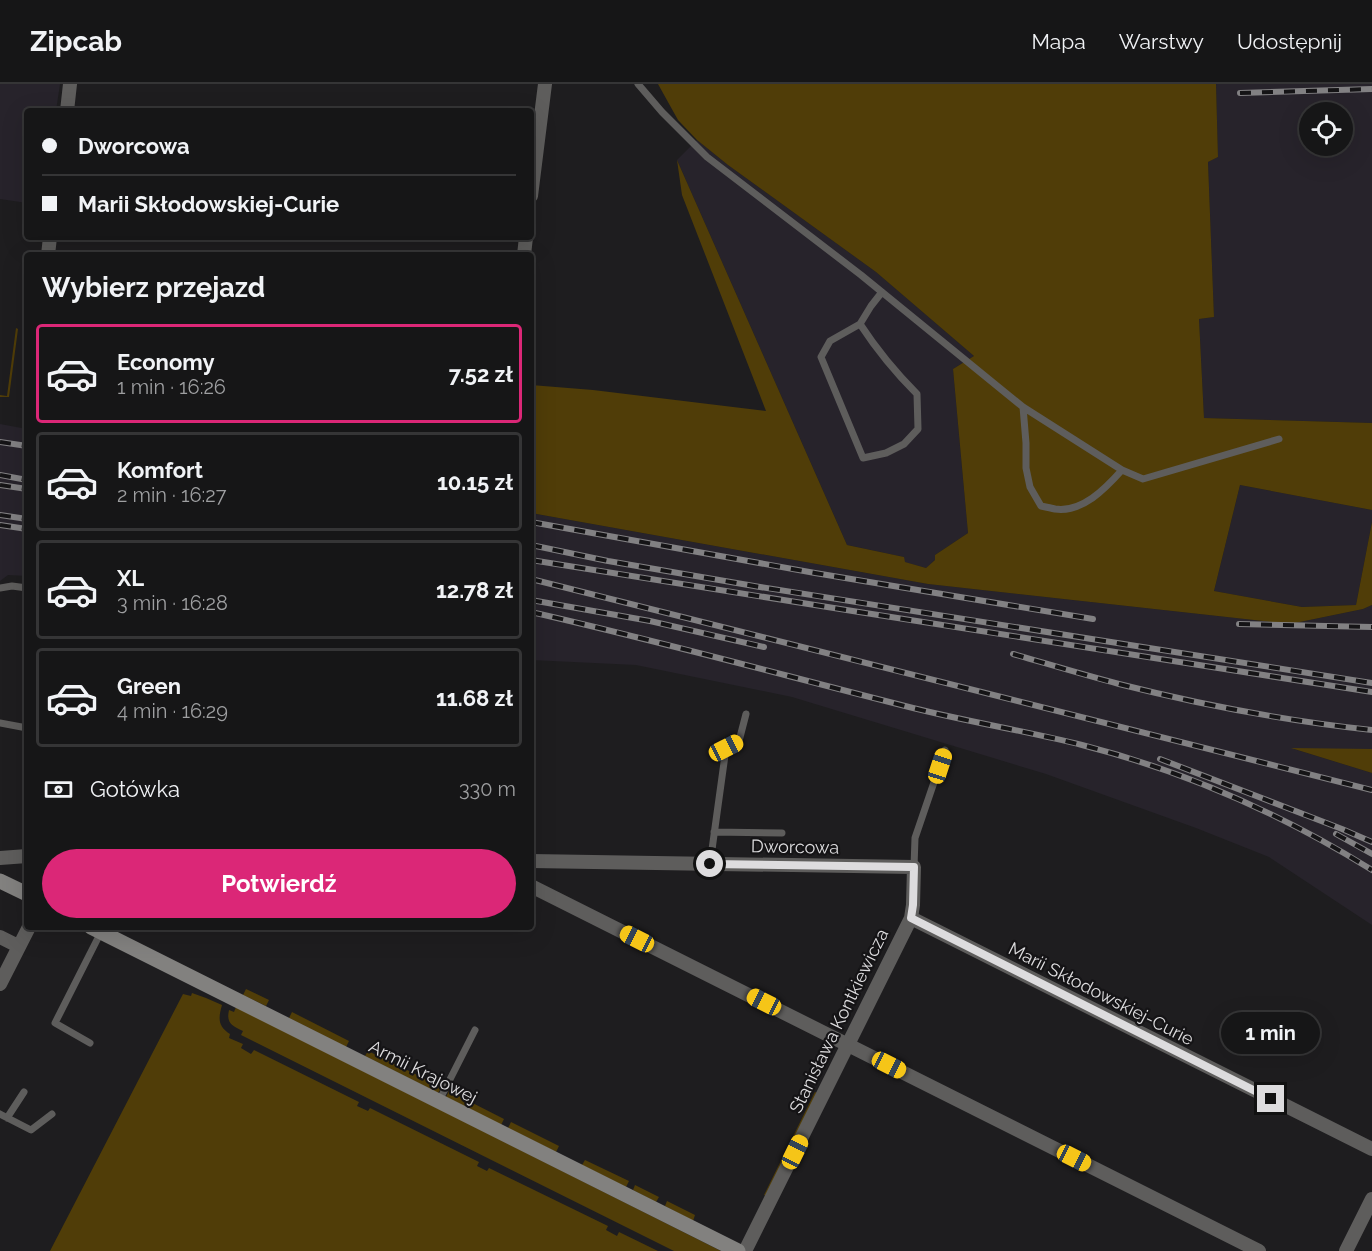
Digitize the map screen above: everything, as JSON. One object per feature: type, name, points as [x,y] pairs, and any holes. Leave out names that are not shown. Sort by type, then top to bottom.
[{"type":"main road","points":[[0,880],[24,892]]},
{"type":"main road","name":"Armii Krajowej","points":[[98,930],[738,1251]]},
{"type":"street","points":[[67,108],[70,84]]},
{"type":"street","points":[[534,172],[545,84]]},
{"type":"street","points":[[0,858],[24,856]]},
{"type":"street","name":"Dworcowa","points":[[534,861],[914,867]]},
{"type":"street","name":"Stanisława Kontkiewicza","points":[[745,1251],[911,918],[914,867]]},
{"type":"street","points":[[534,887],[1259,1251]]},
{"type":"street","name":"Marii Skłodowskiej-Curie","points":[[911,918],[1372,1149]]},
{"type":"street","points":[[0,984],[26,930]]},
{"type":"street","points":[[0,937],[18,946]]},
{"type":"street","points":[[1346,1251],[1372,1199]]},
{"type":"lane","points":[[638,84],[707,157],[882,292],[1023,407],[1122,471],[1143,479],[1279,439]]},
{"type":"lane","points":[[860,324],[897,375],[917,394],[918,410],[918,429],[904,444],[885,453],[863,458],[821,357],[830,341],[860,324],[882,292]]},
{"type":"lane","points":[[1023,407],[1026,468],[1030,487],[1041,506],[1057,510],[1072,508],[1092,499],[1122,471]]},
{"type":"lane","points":[[0,588],[24,588]]},
{"type":"lane","points":[[710,864],[726,748],[739,741],[746,714]]},
{"type":"lane","points":[[0,723],[24,727]]},
{"type":"lane","points":[[914,867],[915,838],[945,750]]},
{"type":"lane","points":[[714,832],[782,833]]},
{"type":"lane","points":[[90,1043],[55,1023],[96,930]]},
{"type":"lane","points":[[439,1101],[475,1030]]},
{"type":"lane","points":[[7,1118],[24,1092]]},
{"type":"lane","points":[[0,1114],[31,1130],[52,1114]]},
{"type":"shaded area","points":[[0,84],[60,84],[56,108],[24,108],[24,203],[0,199]]},
{"type":"shaded area","points":[[658,84],[1216,84],[1218,157],[1208,162],[1214,317],[1199,319],[1204,418],[1372,423],[1372,510],[1240,485],[1214,591],[1302,607],[1356,605],[1372,522],[1372,605],[1363,609],[1290,624],[928,584],[534,514],[534,385],[766,411],[682,195],[677,160],[847,545],[904,557],[905,562],[926,568],[935,560],[935,555],[968,533],[953,369],[974,356],[876,272],[728,165],[697,140],[678,120]]},
{"type":"shaded area","points":[[1216,84],[1372,84],[1372,423],[1204,418],[1199,319],[1214,317],[1208,162],[1218,157]]},
{"type":"shaded area","points":[[697,140],[876,272],[974,356],[953,369],[968,533],[935,555],[935,560],[926,568],[904,562],[904,557],[847,545],[677,160]]},
{"type":"shaded area","points":[[16,328],[18,329],[9,397],[0,397],[0,395],[7,396]]},
{"type":"shaded area","points":[[0,424],[24,428],[24,576],[8,575],[0,581]]},
{"type":"shaded area","points":[[1240,485],[1372,510],[1372,522],[1356,605],[1302,607],[1214,591]]},
{"type":"shaded area","points":[[534,514],[928,584],[1290,624],[1363,609],[1372,605],[1372,749],[1294,749],[1372,773],[1372,925],[1269,857],[1046,774],[792,697],[636,665],[534,660]]},
{"type":"shaded area","points":[[1291,748],[1372,749],[1372,773]]},
{"type":"shaded area","points":[[246,989],[269,1000],[266,1006],[243,995]]},
{"type":"shaded area","points":[[192,993],[222,1005],[221,1025],[230,1034],[229,1038],[243,1044],[241,1048],[251,1054],[254,1050],[359,1102],[357,1106],[368,1111],[370,1108],[479,1162],[477,1166],[487,1171],[489,1168],[608,1226],[606,1230],[617,1236],[619,1232],[658,1251],[50,1251],[183,994],[191,996]]},
{"type":"shaded area","points":[[236,1007],[721,1251],[674,1251],[241,1035],[243,1031],[233,1026],[228,1018],[229,1010],[234,1012]]},
{"type":"shaded area","points":[[292,1012],[349,1041],[346,1047],[289,1018]]},
{"type":"shaded area","points":[[368,1051],[442,1087],[438,1093],[365,1056]]},
{"type":"shaded area","points":[[449,1091],[504,1119],[501,1125],[446,1097]]},
{"type":"shaded area","points":[[815,1092],[817,1093],[766,1196],[764,1195]]},
{"type":"shaded area","points":[[511,1122],[559,1146],[556,1152],[508,1128]]},
{"type":"shaded area","points":[[585,1160],[629,1181],[626,1187],[582,1165]]},
{"type":"shaded area","points":[[635,1185],[659,1197],[656,1202],[633,1190]]},
{"type":"shaded area","points":[[667,1201],[695,1215],[693,1221],[665,1206]]},
{"type":"railway","points":[[1240,93],[1372,89]]},
{"type":"railway","points":[[0,442],[24,446]]},
{"type":"railway","points":[[0,475],[24,479]]},
{"type":"railway","points":[[0,485],[24,489]]},
{"type":"railway","points":[[0,515],[24,519]]},
{"type":"railway","points":[[534,523],[815,573],[1093,619]]},
{"type":"railway","points":[[0,525],[24,529]]},
{"type":"railway","points":[[534,546],[760,587],[1372,683]]},
{"type":"railway","points":[[534,560],[1372,692]]},
{"type":"railway","points":[[534,580],[1372,790]]},
{"type":"railway","points":[[534,601],[650,621],[764,647]]},
{"type":"railway","points":[[534,613],[913,708],[1061,740],[1120,756],[1232,796],[1303,830],[1372,870]]},
{"type":"railway","points":[[1239,624],[1372,627]]},
{"type":"railway","points":[[1013,654],[1106,681],[1182,699],[1245,712],[1372,730]]},
{"type":"railway","points":[[1160,759],[1372,842]]},
{"type":"railway","points":[[1336,834],[1372,854]]},
{"type":"route","points":[[710,864],[914,867],[911,918],[1271,1099]]}]
